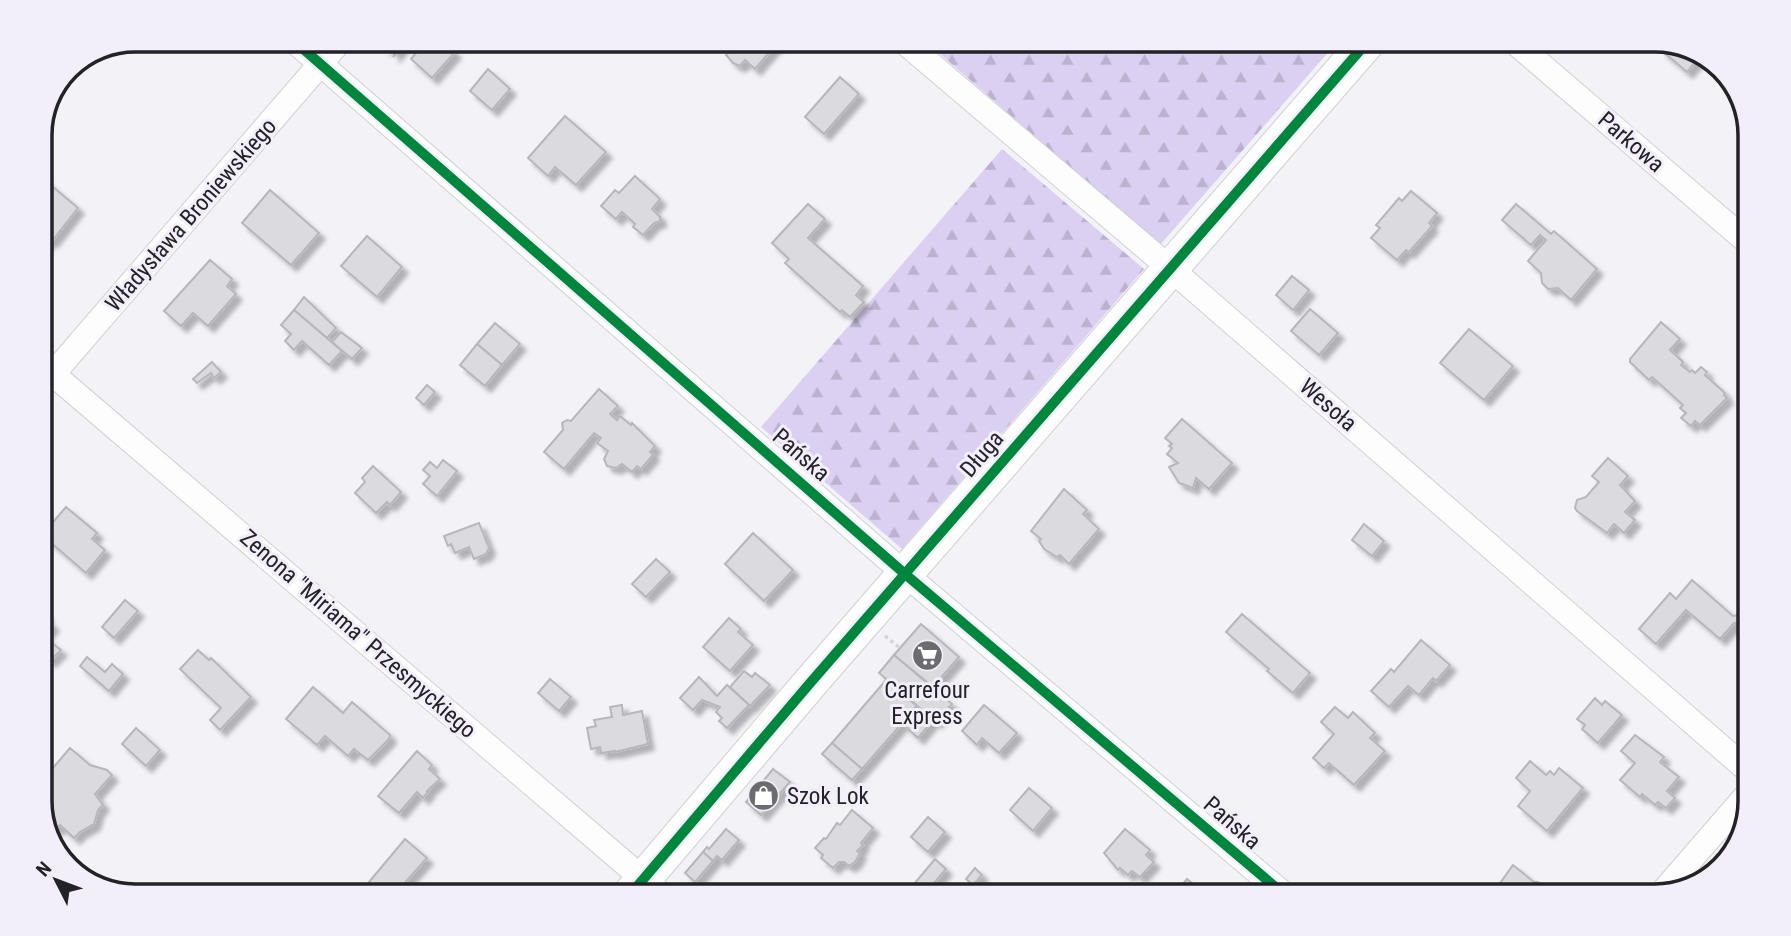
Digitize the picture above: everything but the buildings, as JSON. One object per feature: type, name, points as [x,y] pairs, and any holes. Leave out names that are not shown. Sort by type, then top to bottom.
[{"type":"street","name":"Pańska","points":[[307,52],[905,574],[1272,884]]},
{"type":"street","name":"Władysława Broniewskiego","points":[[53,366],[331,52]]},
{"type":"street","name":"Wesoła","points":[[916,52],[1171,269],[1738,762]]},
{"type":"street","name":"Długa","points":[[650,884],[905,574],[1358,52]]},
{"type":"street","name":"Parkowa","points":[[1526,52],[1738,233]]},
{"type":"street","name":"Zenona \"Miriama\" Przesmyckiego","points":[[53,382],[638,884]]},
{"type":"street","points":[[1671,882],[1738,805]]},
{"type":"path","points":[[881,632],[900,648]]},
{"type":"green space","points":[[938,52],[1329,52],[1160,245]]},
{"type":"green space","points":[[1002,149],[1144,269],[902,549],[761,427]]},
{"type":"cycle path","points":[[307,52],[905,574],[1272,884]]},
{"type":"cycle path","points":[[639,884],[811,682],[1359,52]]},
{"type":"place","name":"Carrefour Express","points":[[927,656]]},
{"type":"place","name":"Szok Lok","points":[[764,796]]}]
